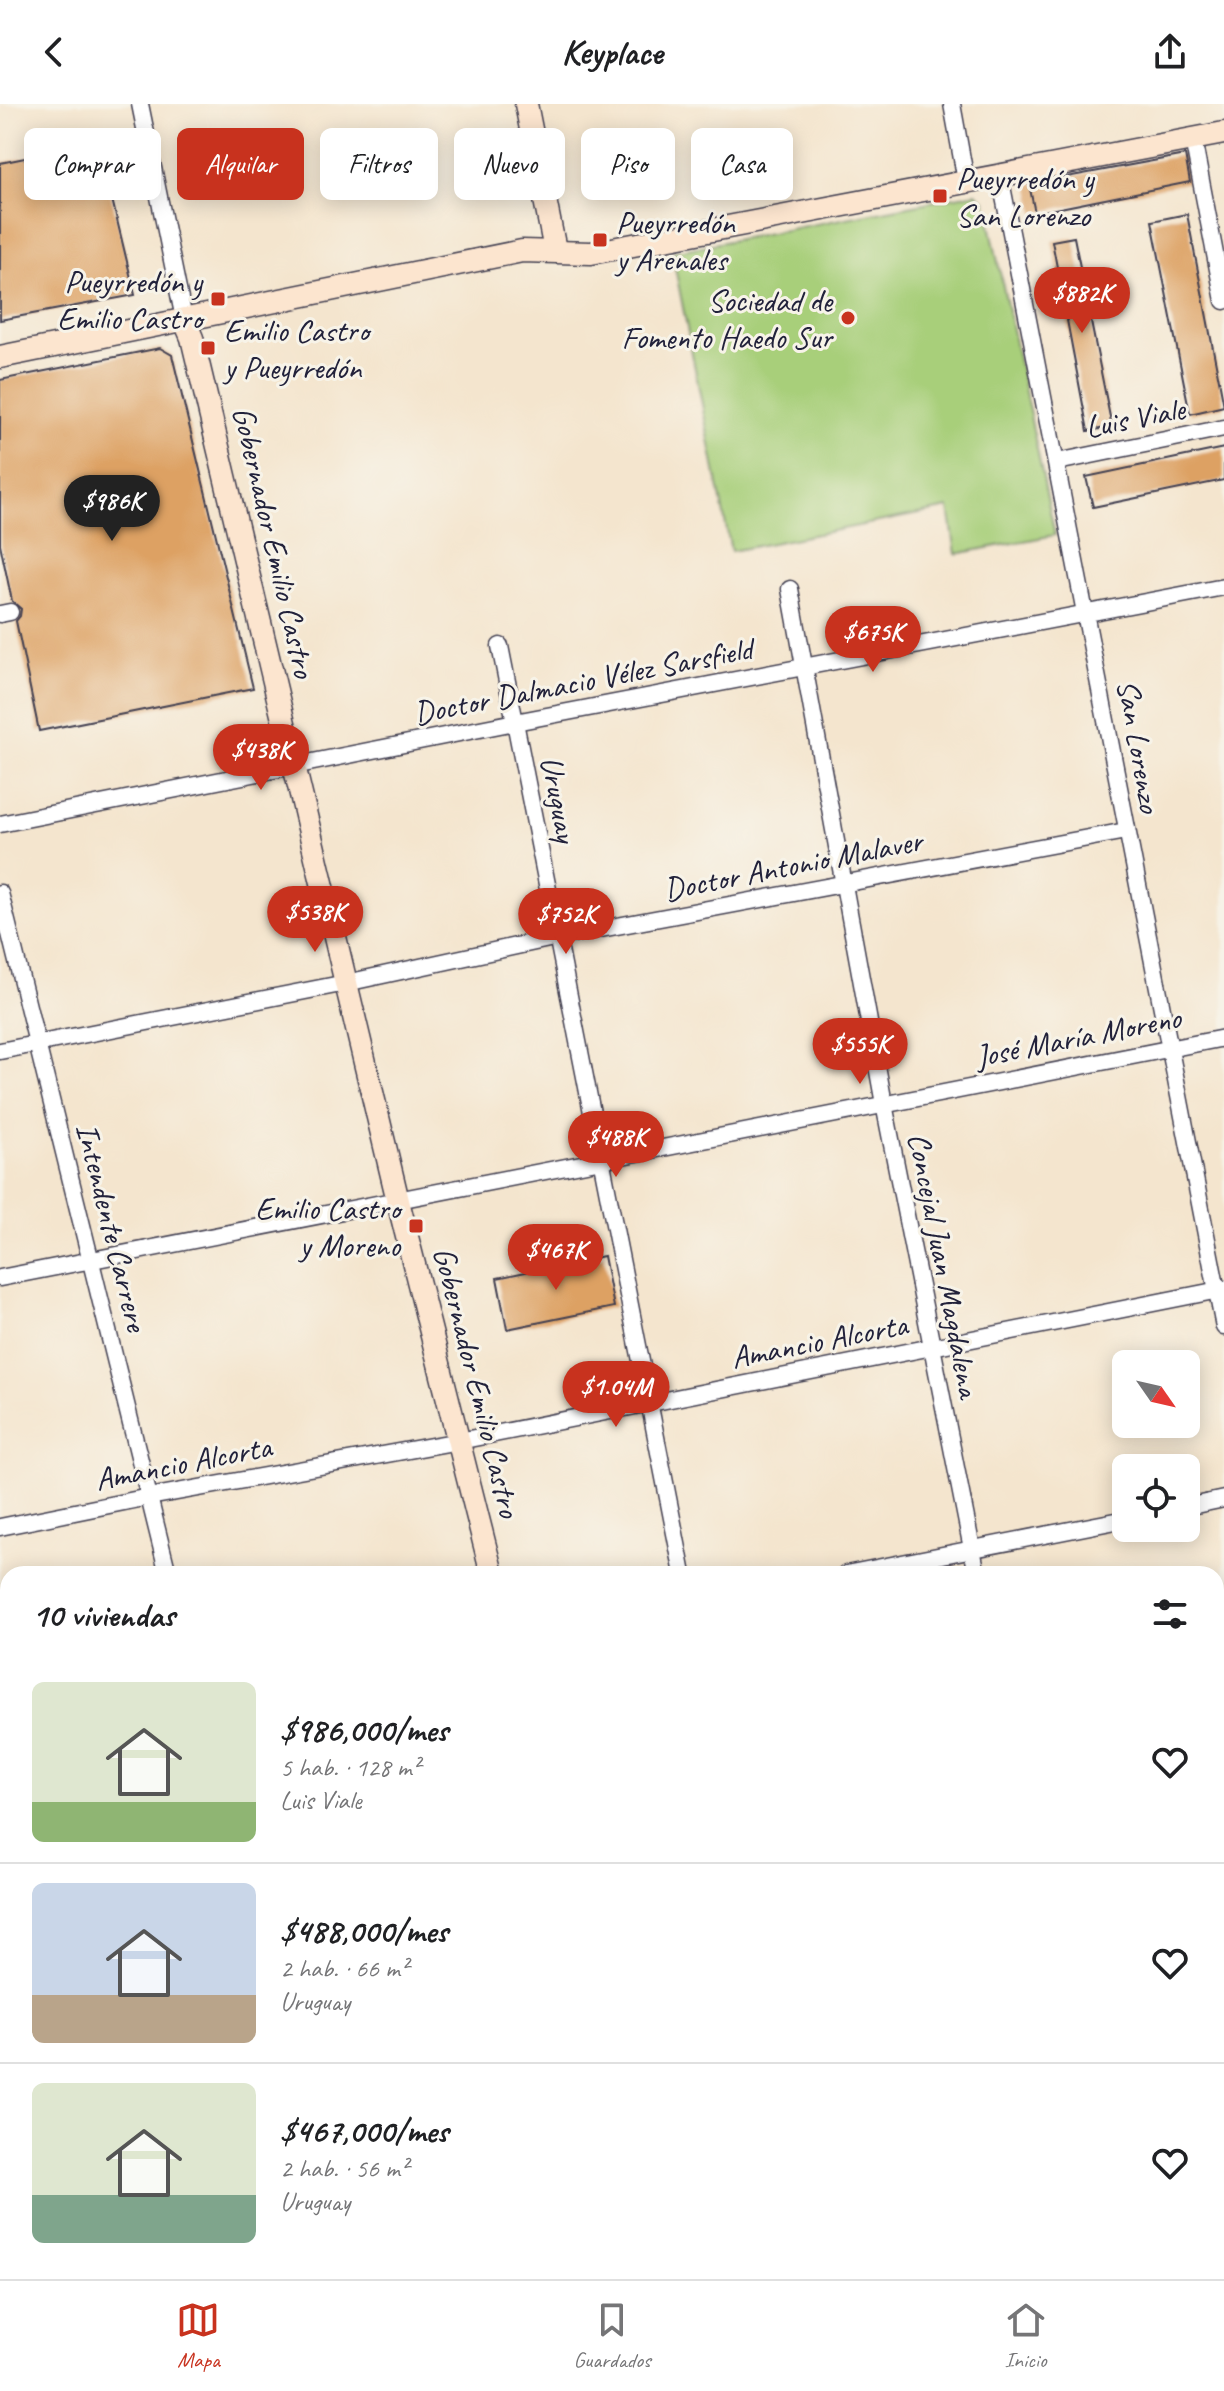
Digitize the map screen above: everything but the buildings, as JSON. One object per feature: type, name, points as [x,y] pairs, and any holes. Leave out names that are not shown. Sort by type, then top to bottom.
[{"type":"street","points":[[140,104],[184,319]]},
{"type":"street","points":[[526,104],[555,250]]},
{"type":"street","points":[[952,104],[966,181]]},
{"type":"street","points":[[0,357],[522,251],[591,253],[1224,133]]},
{"type":"street","points":[[1193,139],[1224,301]]},
{"type":"street","name":"San Lorenzo","points":[[1000,176],[1087,614],[1126,831],[1221,1290],[1224,1327]]},
{"type":"street","name":"Gobernador Emilio Castro","points":[[184,319],[192,338],[398,1201],[490,1566]]},
{"type":"street","name":"Luis Viale","points":[[1057,462],[1224,428]]},
{"type":"street","name":"Doctor Dalmacio Vélez Sarsfield","points":[[0,824],[1224,587]]},
{"type":"street","name":"Concejal Juan Magdalena","points":[[790,589],[884,1104],[975,1566]]},
{"type":"street","name":"Uruguay","points":[[500,646],[681,1566]]},
{"type":"street","name":"Doctor Antonio Malaver","points":[[0,1051],[346,983],[558,937],[1126,831]]},
{"type":"street","name":"Intendente Carrere","points":[[0,893],[166,1566]]},
{"type":"street","name":"José María Moreno","points":[[0,1278],[1224,1038]]},
{"type":"street","name":"Amancio Alcorta","points":[[0,1527],[459,1441],[648,1401],[1221,1290]]},
{"type":"street","points":[[1200,1504],[1224,1499]]},
{"type":"street","points":[[886,1566],[1112,1522]]},
{"type":"green space","name":"Sociedad de Fomento Haedo Sur","points":[[976,193],[985,200],[1055,535],[956,554],[949,508],[731,551],[672,252]]},
{"type":"place","name":"Pueyrredón y San Lorenzo","points":[[940,196]]},
{"type":"place","name":"Pueyrredón y Arenales","points":[[600,240]]},
{"type":"place","name":"Pueyrredón y Emilio Castro","points":[[218,299]]},
{"type":"place","name":"Sociedad de Fomento Haedo Sur","points":[[848,318]]},
{"type":"place","name":"Emilio Castro y Pueyrredón","points":[[208,348]]},
{"type":"place","name":"Emilio Castro y Moreno","points":[[416,1226]]}]
